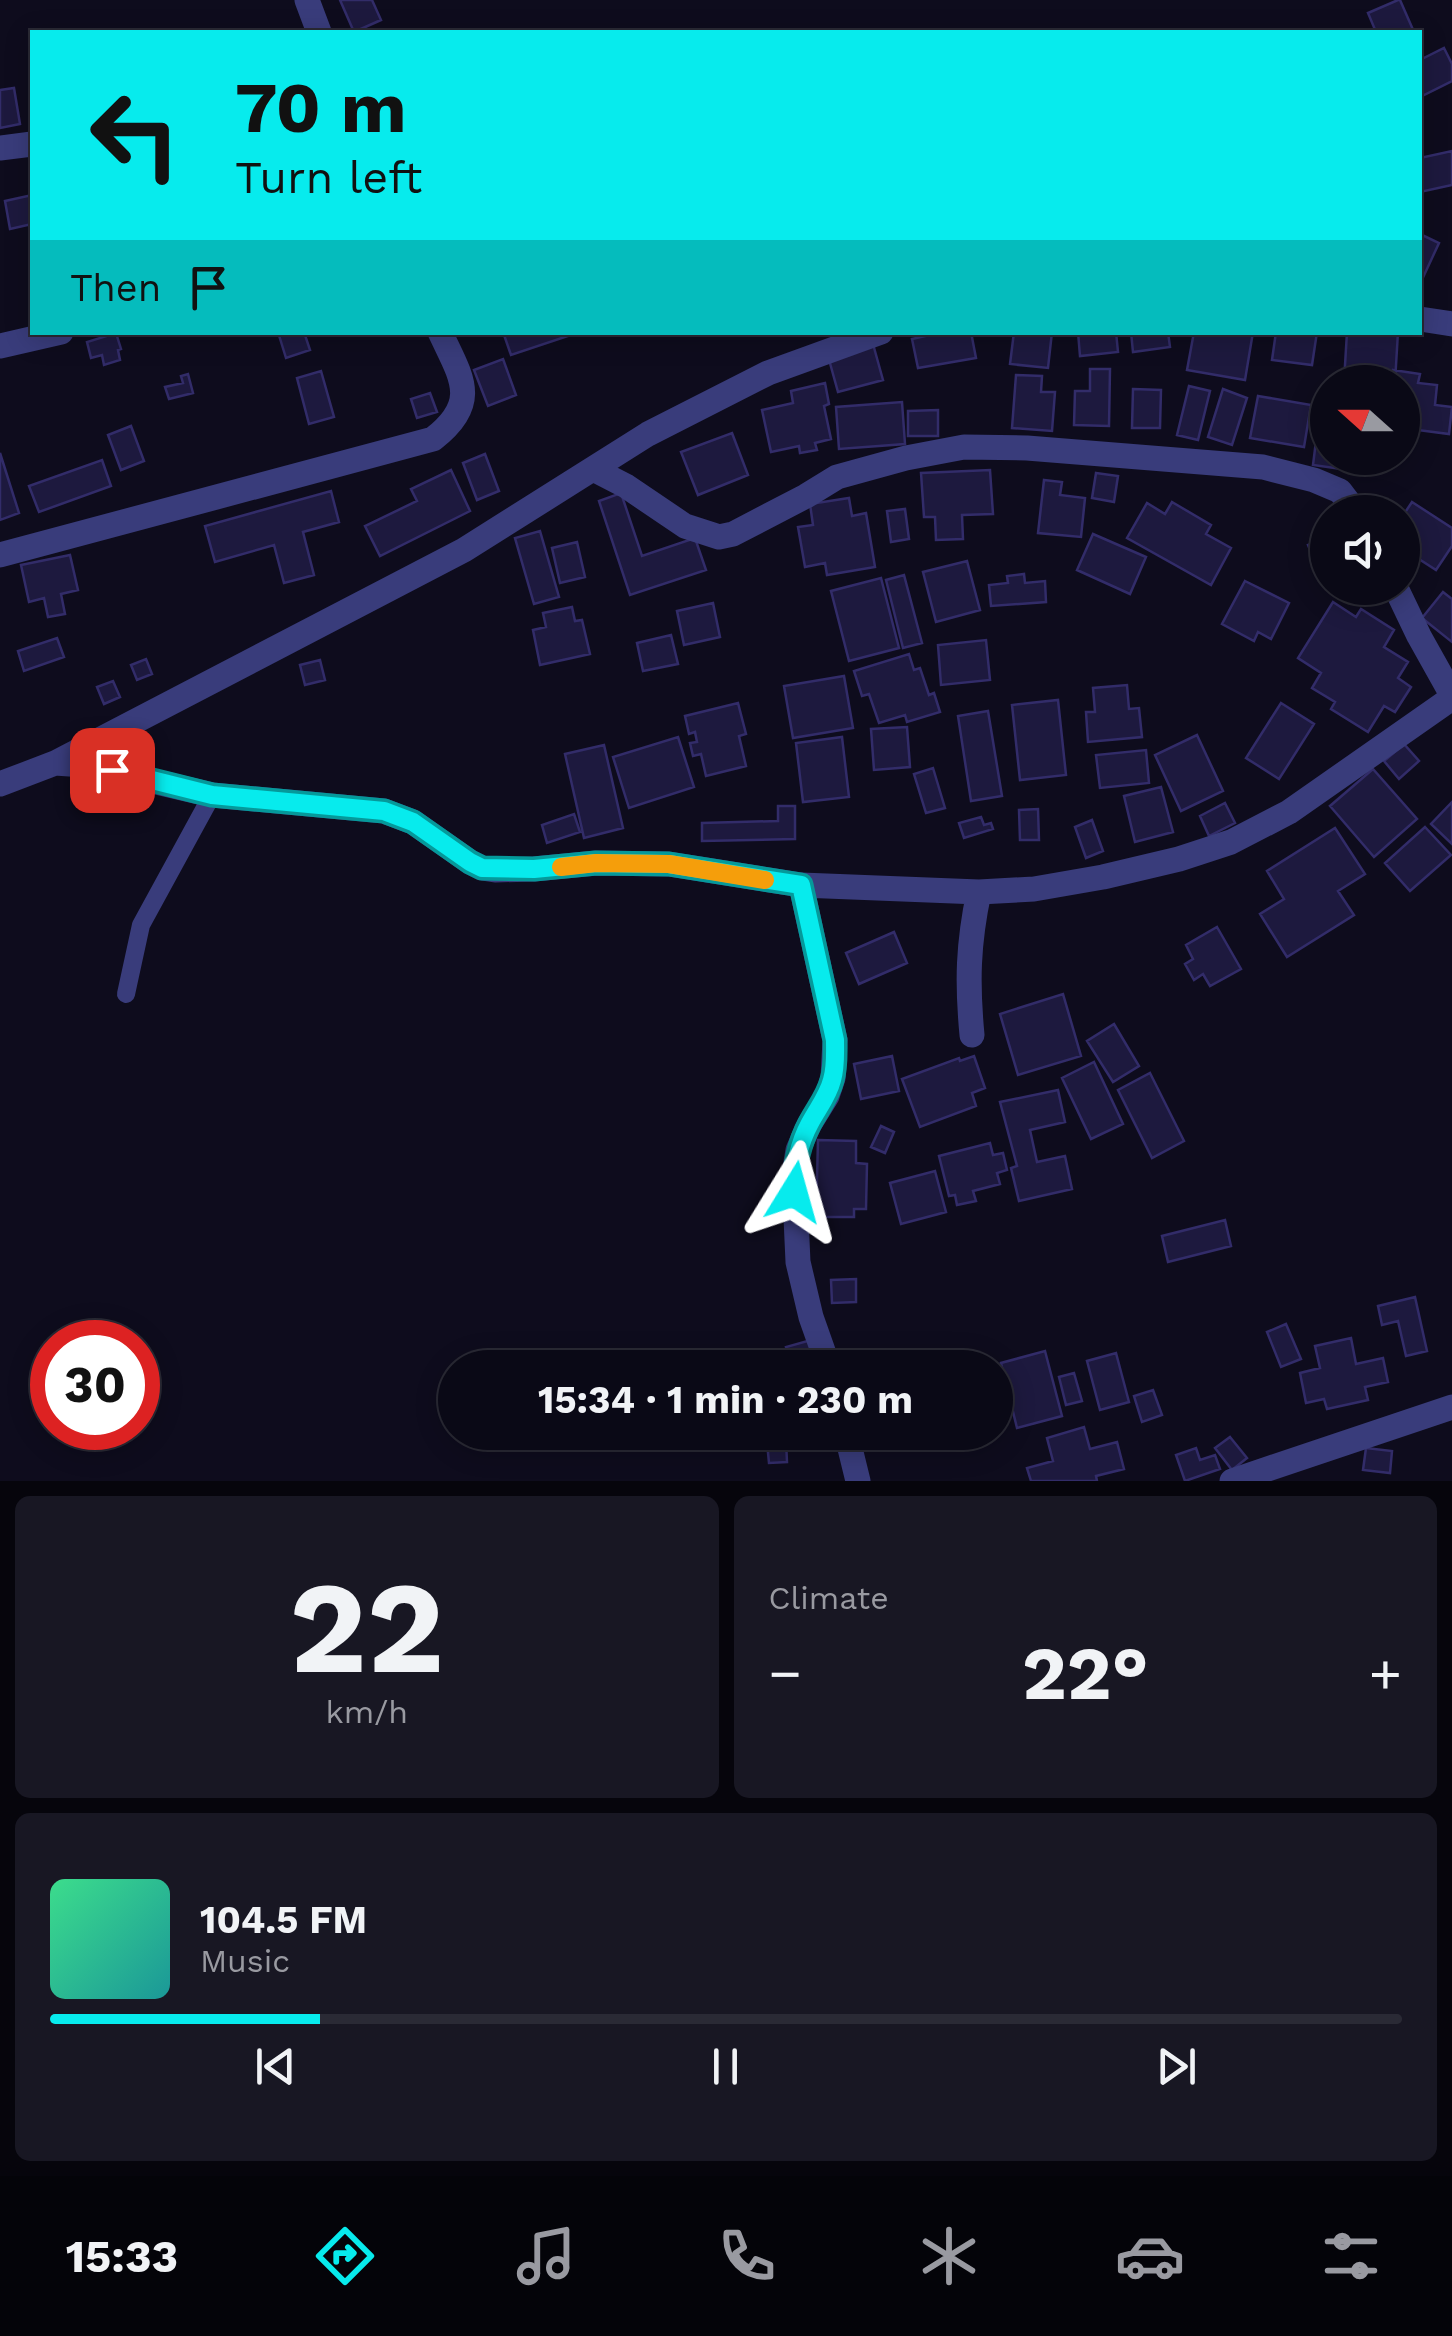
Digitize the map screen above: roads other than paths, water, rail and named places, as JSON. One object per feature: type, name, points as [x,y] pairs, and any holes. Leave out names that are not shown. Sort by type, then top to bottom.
[{"type":"street","points":[[307,0],[317,30]]},
{"type":"street","points":[[0,148],[30,144]]},
{"type":"street","points":[[1422,319],[1452,324]]},
{"type":"street","points":[[0,346],[48,335]]},
{"type":"street","points":[[0,556],[434,439],[447,429],[462,399],[463,382],[441,335]]},
{"type":"street","points":[[0,784],[55,764],[464,550],[648,434],[768,373],[873,335]]},
{"type":"street","points":[[593,469],[685,526],[719,537],[733,534],[837,477],[964,447],[1027,448],[1262,467],[1314,480],[1343,495]]},
{"type":"street","points":[[55,764],[112,770],[212,795],[384,811],[413,822],[470,862],[495,870],[596,863],[669,864],[801,885],[979,892],[1034,889],[1179,859],[1232,842],[1289,812],[1452,697],[1404,605]]},
{"type":"street","points":[[801,885],[836,1059],[827,1096],[798,1150],[794,1174],[798,1262],[823,1350]]},
{"type":"street","points":[[972,1035],[968,965],[979,892]]},
{"type":"street","points":[[1232,1481],[1452,1407]]},
{"type":"street","points":[[850,1450],[858,1481]]},
{"type":"lane","points":[[126,994],[141,925],[212,795]]}]
